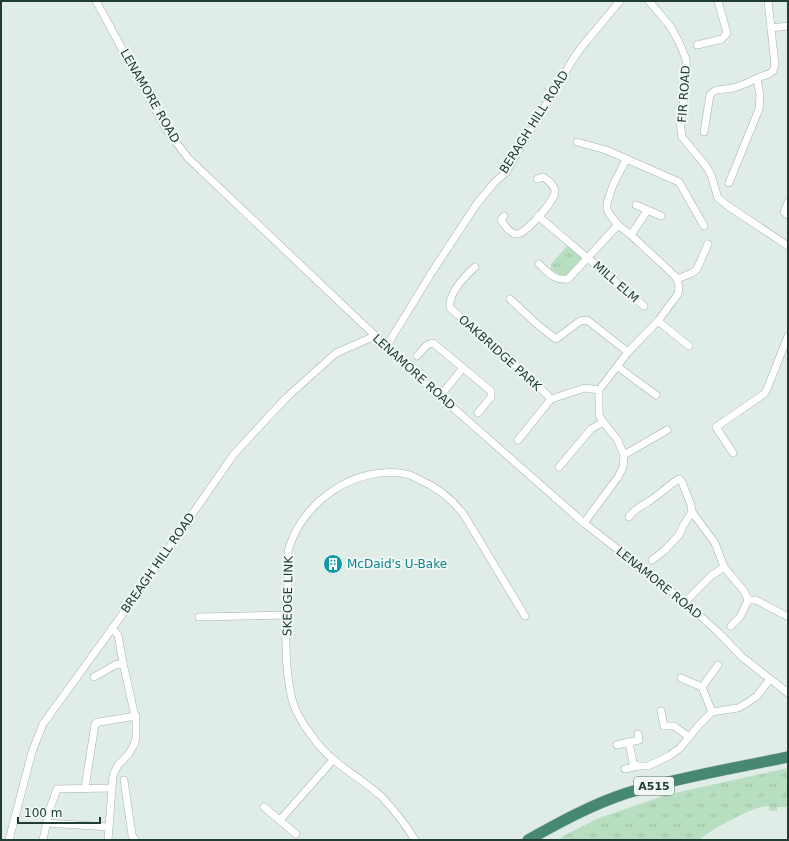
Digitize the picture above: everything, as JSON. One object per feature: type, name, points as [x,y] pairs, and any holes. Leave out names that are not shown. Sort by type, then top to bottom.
[{"type":"highway","name":"A515","points":[[528,840],[583,811],[626,793],[788,757]]},
{"type":"street","name":"LENAMORE ROAD","points":[[96,1],[166,129],[188,158],[386,347],[440,396],[584,523],[685,602],[719,633],[742,657],[787,691]]},
{"type":"street","name":"BERAGH HILL ROAD","points":[[386,347],[392,340],[397,327],[476,205],[494,183],[506,172],[576,55],[620,1]]},
{"type":"street","name":"FIR ROAD","points":[[649,1],[670,26],[686,59],[687,79],[680,123],[682,137],[706,166],[711,175],[718,198],[788,246]]},
{"type":"street","points":[[697,45],[722,39],[727,33],[718,1]]},
{"type":"street","points":[[704,132],[712,91],[734,88],[769,74],[773,70],[775,65],[768,1]]},
{"type":"street","points":[[771,28],[788,26]]},
{"type":"street","points":[[729,183],[759,109],[760,95],[757,79]]},
{"type":"street","points":[[577,142],[606,150],[679,182],[704,226]]},
{"type":"street","points":[[584,523],[618,477],[623,467],[624,455],[617,439],[599,415],[599,390],[628,352],[658,321],[678,294],[677,279],[661,262],[618,225],[607,209],[607,203],[613,185],[626,160]]},
{"type":"street","points":[[504,216],[501,220],[504,225],[511,232],[517,234],[522,232],[538,216],[553,198],[555,188],[543,177],[537,179]]},
{"type":"street","points":[[788,202],[784,212],[788,215]]},
{"type":"street","points":[[636,205],[661,216]]},
{"type":"street","points":[[631,235],[647,211]]},
{"type":"street","name":"MILL ELM","points":[[538,216],[644,306]]},
{"type":"street","name":"MILL ELM","points":[[539,264],[552,276],[560,280],[568,279],[618,225]]},
{"type":"street","points":[[677,279],[692,273],[697,269],[708,244]]},
{"type":"street","name":"OAKBRIDGE PARK","points":[[475,267],[466,275],[455,291],[450,300],[450,308],[532,380],[551,399]]},
{"type":"street","points":[[510,299],[539,326],[556,339],[580,321],[587,320],[628,352]]},
{"type":"street","points":[[658,321],[689,346]]},
{"type":"street","name":"BREAGH HILL ROAD","points":[[9,840],[32,752],[43,724],[234,454],[286,398],[336,353],[375,336]]},
{"type":"street","points":[[732,453],[716,427],[764,394],[788,336]]},
{"type":"street","points":[[417,356],[427,346],[433,344],[491,391],[491,397],[478,413]]},
{"type":"street","points":[[618,366],[656,395]]},
{"type":"street","points":[[440,396],[463,368]]},
{"type":"street","name":"OAKBRIDGE PARK","points":[[518,440],[551,399],[585,388],[599,390]]},
{"type":"street","points":[[559,467],[592,429],[603,422]]},
{"type":"street","points":[[624,455],[667,430]]},
{"type":"street","name":"SKEOGE LINK","points":[[415,840],[382,798],[355,775],[333,760],[313,737],[292,700],[287,673],[286,615],[288,550],[302,521],[316,504],[336,489],[364,476],[385,472],[408,474],[443,492],[455,502],[525,616]]},
{"type":"street","points":[[628,517],[632,511],[651,500],[679,479],[682,482],[691,505],[692,512],[715,543],[724,567],[744,591],[748,600],[740,617],[731,626]]},
{"type":"street","points":[[652,560],[665,550],[679,535],[692,512]]},
{"type":"street","points":[[685,602],[711,576],[724,567]]},
{"type":"street","points":[[748,600],[756,600],[788,618]]},
{"type":"street","points":[[200,617],[286,615]]},
{"type":"street","points":[[108,840],[111,788],[115,770],[128,755],[136,738],[136,716],[118,635],[112,628]]},
{"type":"street","points":[[94,677],[114,665],[123,663]]},
{"type":"street","points":[[702,686],[718,666]]},
{"type":"street","points":[[681,678],[702,686],[712,712]]},
{"type":"street","points":[[625,769],[638,766],[648,766],[670,756],[680,748],[712,712],[738,708],[747,703],[757,696],[770,679]]},
{"type":"street","points":[[661,711],[664,726],[674,726],[689,737]]},
{"type":"street","points":[[85,788],[95,724],[136,716]]},
{"type":"street","points":[[617,745],[639,740],[638,734]]},
{"type":"street","points":[[629,742],[634,763],[638,766]]},
{"type":"street","points":[[280,820],[333,760]]},
{"type":"street","points":[[124,780],[132,835],[135,840]]},
{"type":"street","points":[[43,840],[46,823],[57,789],[111,788]]},
{"type":"street","points":[[264,807],[296,834]]},
{"type":"street","points":[[46,823],[109,827]]},
{"type":"green space","points":[[568,245],[582,258],[574,270],[564,276],[561,276],[551,269],[551,264]]},
{"type":"green space","points":[[788,768],[788,807],[777,807],[777,811],[769,810],[769,806],[753,810],[723,824],[699,840],[564,840],[561,837],[597,819],[666,795]]},
{"type":"place","name":"McDaid's U-Bake","points":[[333,564]]}]
